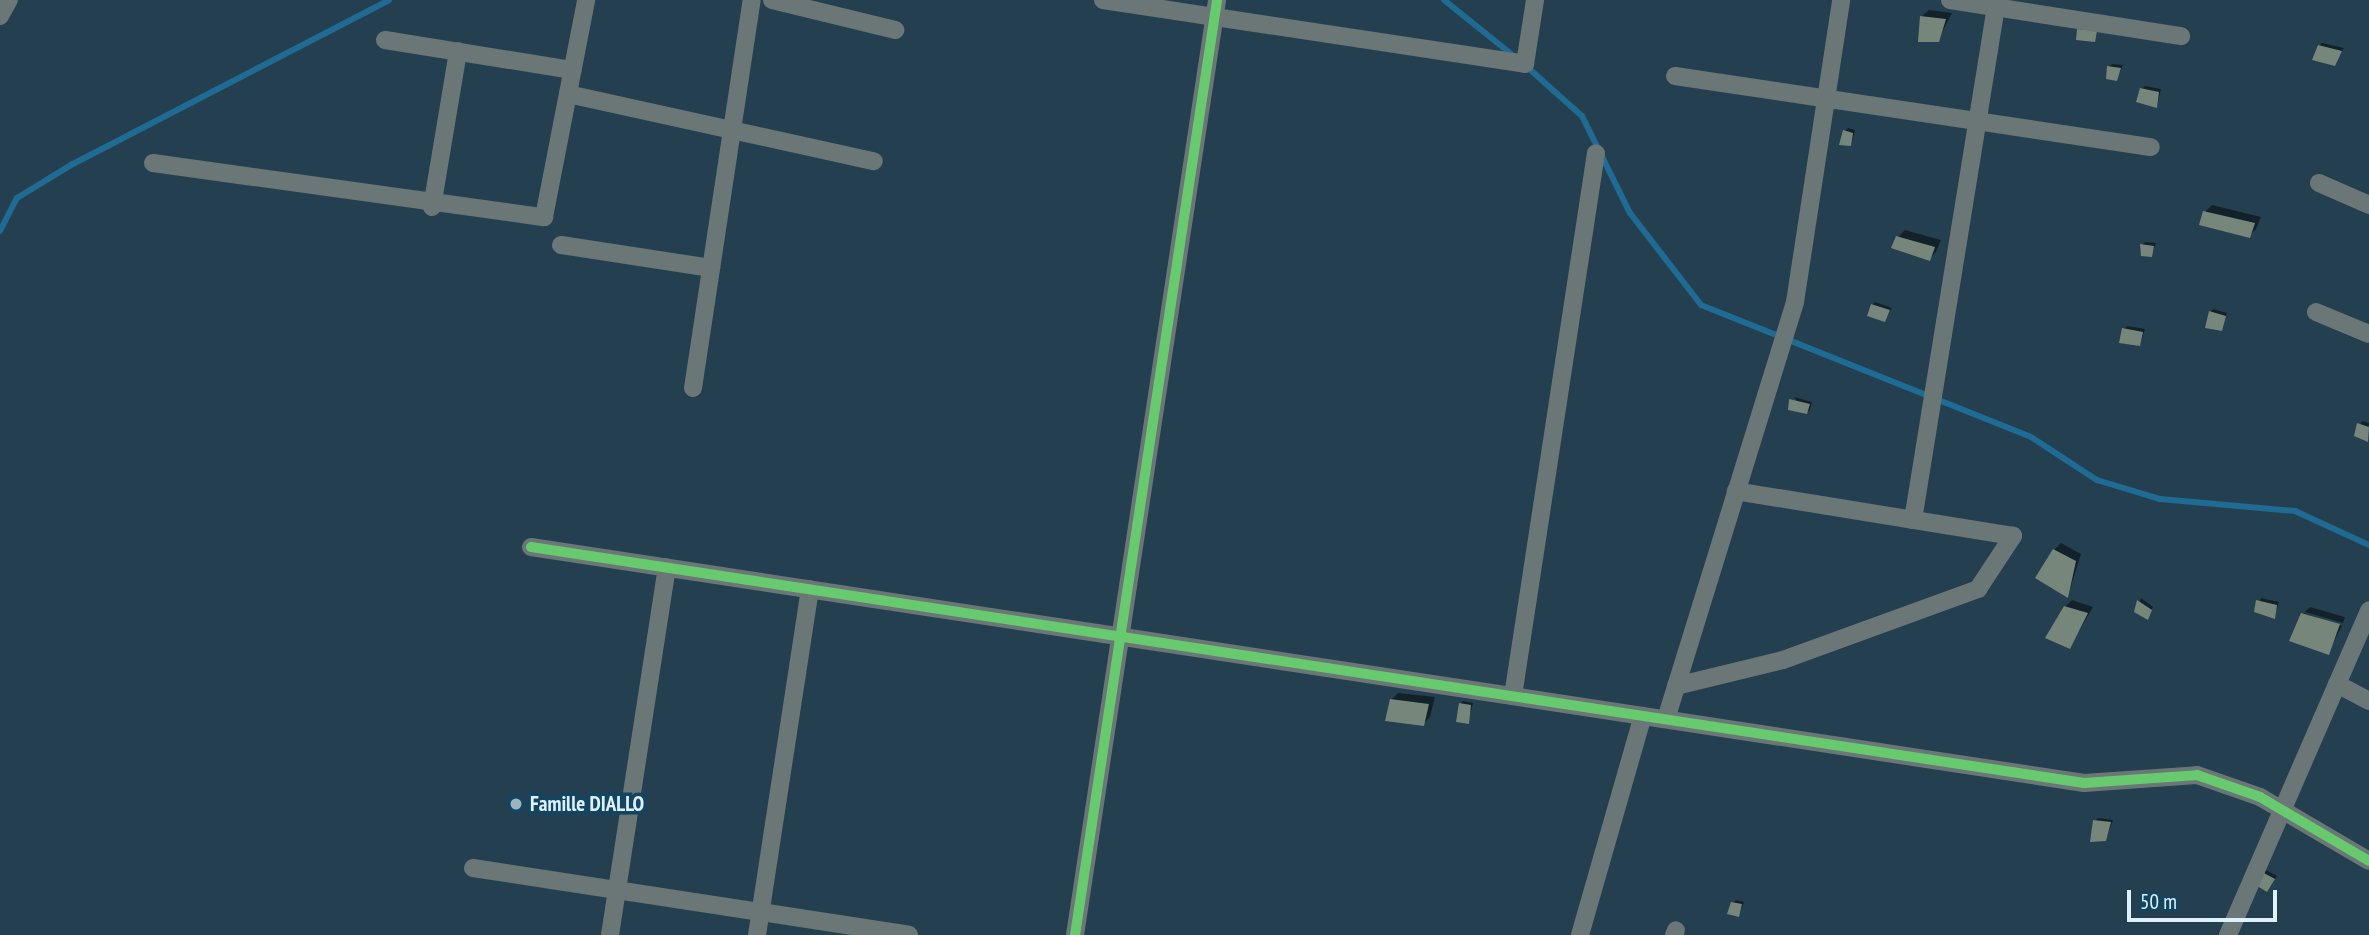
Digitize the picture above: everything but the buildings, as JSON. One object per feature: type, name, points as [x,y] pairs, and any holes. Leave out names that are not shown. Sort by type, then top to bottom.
[{"type":"street","points":[[0,16],[9,0]]},
{"type":"street","points":[[153,163],[432,205],[544,218],[586,0]]},
{"type":"street","points":[[692,388],[752,0]]},
{"type":"street","points":[[772,0],[895,30]]},
{"type":"street","points":[[1103,0],[1216,8],[1525,64],[1535,0]]},
{"type":"street","points":[[1666,719],[1795,302],[1841,0]]},
{"type":"street","points":[[1950,0],[1996,4],[2181,36]]},
{"type":"street","points":[[1913,520],[1996,4]]},
{"type":"street","points":[[1075,935],[1216,8]]},
{"type":"street","points":[[385,40],[573,70]]},
{"type":"street","points":[[432,205],[458,51]]},
{"type":"street","points":[[1675,76],[2151,147]]},
{"type":"street","points":[[568,94],[874,161]]},
{"type":"street","points":[[1513,696],[1596,153]]},
{"type":"street","points":[[2319,183],[2369,205]]},
{"type":"street","points":[[561,245],[711,268]]},
{"type":"street","points":[[2316,312],[2369,334]]},
{"type":"street","points":[[1676,686],[1783,660],[1979,589],[2013,536],[1737,491]]},
{"type":"street","points":[[531,547],[2084,783],[2197,775],[2282,810],[2369,861]]},
{"type":"street","points":[[610,935],[667,567]]},
{"type":"street","points":[[757,935],[810,589]]},
{"type":"street","points":[[2228,935],[2369,610]]},
{"type":"street","points":[[2337,684],[2369,701]]},
{"type":"street","points":[[1580,935],[1643,716]]},
{"type":"street","points":[[473,868],[909,935]]},
{"type":"waterway","points":[[0,231],[17,198],[71,165],[389,0]]},
{"type":"waterway","points":[[1444,0],[1515,57]]},
{"type":"waterway","points":[[1526,66],[1582,116],[1630,213],[1701,305],[2031,437],[2097,480],[2160,499],[2295,511],[2369,545]]},
{"type":"cycle path","points":[[1075,935],[1217,0]]},
{"type":"cycle path","points":[[531,547],[2084,783],[2197,775],[2260,797],[2369,861]]},
{"type":"place","name":"Famille DIALLO","points":[[516,804]]}]
